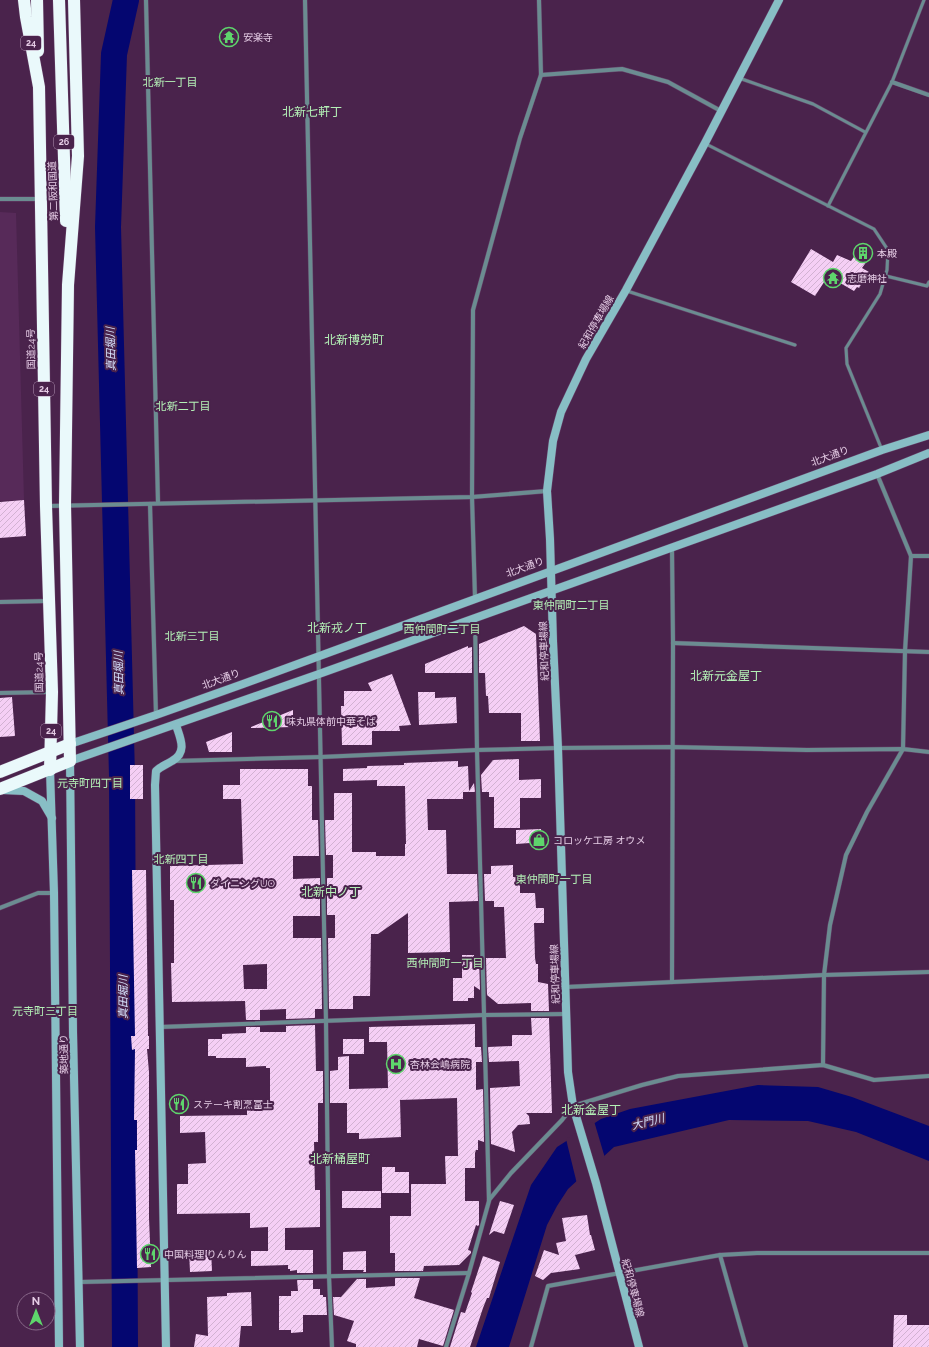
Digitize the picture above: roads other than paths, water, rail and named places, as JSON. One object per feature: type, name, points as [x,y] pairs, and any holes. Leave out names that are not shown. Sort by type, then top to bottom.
[{"type":"highway","name":"国道24号","points":[[24,0],[39,87],[46,506],[52,692],[50,770]]},
{"type":"highway","points":[[37,0],[39,87]]},
{"type":"highway","name":"第二阪和国道","points":[[59,0],[70,199]]},
{"type":"highway","name":"24","points":[[70,761],[65,505],[70,199],[78,156],[74,0]]},
{"type":"highway","name":"24","points":[[0,772],[70,744]]},
{"type":"highway","points":[[0,790],[70,761]]},
{"type":"street","points":[[146,0],[158,503]]},
{"type":"street","points":[[305,0],[332,1347]]},
{"type":"street","points":[[474,598],[472,497],[473,310],[520,138],[541,75],[539,0]]},
{"type":"street","name":"紀和停車場線","points":[[639,1347],[596,1184],[573,1106],[568,1072],[558,748],[547,491],[553,441],[561,412],[586,359],[626,290],[722,111],[779,0]]},
{"type":"street","points":[[541,75],[622,69],[668,82],[722,111]]},
{"type":"street","points":[[892,82],[929,96]]},
{"type":"street","points":[[0,199],[70,199]]},
{"type":"street","name":"北大通り","points":[[70,744],[156,715],[882,450],[929,435]]},
{"type":"street","points":[[70,761],[319,674],[929,454]]},
{"type":"street","points":[[823,1065],[824,975],[830,926],[846,855],[867,812],[903,749],[905,651],[911,556],[876,474]]},
{"type":"street","points":[[46,506],[472,497],[547,491]]},
{"type":"street","points":[[150,504],[156,715]]},
{"type":"street","points":[[672,547],[672,982]]},
{"type":"street","points":[[911,556],[929,556]]},
{"type":"street","points":[[0,602],[49,601]]},
{"type":"street","points":[[446,1347],[469,1273],[488,1201],[476,750],[475,617]]},
{"type":"street","points":[[673,643],[929,652]]},
{"type":"street","points":[[0,694],[52,692]]},
{"type":"street","points":[[173,761],[181,753],[183,746],[176,725]]},
{"type":"street","points":[[166,1347],[163,1280],[155,785],[156,771],[163,765],[173,761],[558,748],[672,747],[807,750],[903,749],[929,752]]},
{"type":"street","name":"築地通り","points":[[70,761],[73,1032],[80,1282],[80,1347]]},
{"type":"street","name":"築地通り","points":[[50,770],[53,818],[59,1347]]},
{"type":"street","points":[[0,790],[24,791],[42,801],[53,818]]},
{"type":"street","points":[[0,908],[38,893],[54,893]]},
{"type":"street","points":[[565,987],[824,975],[929,972]]},
{"type":"street","points":[[160,1027],[484,1015],[567,1014]]},
{"type":"street","points":[[488,1201],[511,1173],[562,1120],[573,1106],[678,1076],[823,1065],[874,1080],[929,1076]]},
{"type":"street","points":[[531,1347],[548,1286],[720,1255],[758,1253],[929,1253]]},
{"type":"street","points":[[720,1255],[746,1347]]},
{"type":"street","points":[[80,1282],[469,1273]]},
{"type":"lane","points":[[828,206],[892,82],[924,0]]},
{"type":"lane","points":[[739,78],[813,104],[865,132]]},
{"type":"lane","points":[[705,143],[874,229],[888,250],[886,276],[880,294],[846,348],[847,364],[882,450]]},
{"type":"lane","points":[[886,276],[927,286],[929,282]]},
{"type":"lane","points":[[626,290],[795,345]]},
{"type":"water","name":"大門川","points":[[758,1085],[818,1087],[852,1097],[929,1126],[929,1161],[856,1132],[808,1121],[729,1120],[614,1147],[568,1189],[547,1225],[509,1347],[476,1347],[531,1185],[557,1147],[601,1119],[630,1109]]},
{"type":"waterway","name":"真田堀川","points":[[125,1347],[122,776],[108,227],[114,54],[126,0]]},
{"type":"place","name":"安楽寺","points":[[229,37]]},
{"type":"place","name":"本殿","points":[[863,253]]},
{"type":"place","name":"志磨神社","points":[[833,278]]},
{"type":"place","name":"味丸県体前中華そば","points":[[272,721]]},
{"type":"place","name":"コロッケ工房 オウメ","points":[[539,840]]},
{"type":"place","name":"ダイニングUO","points":[[196,883]]},
{"type":"place","name":"杏林会嶋病院","points":[[396,1064]]},
{"type":"place","name":"ステーキ割烹富士","points":[[179,1104]]},
{"type":"place","name":"中国料理 りんりん","points":[[150,1254]]},
{"type":"district","name":"北新一丁目","points":[[170,82]]},
{"type":"district","name":"北新七軒丁","points":[[312,112]]},
{"type":"district","name":"北新博労町","points":[[354,340]]},
{"type":"district","name":"北新二丁目","points":[[183,406]]},
{"type":"district","name":"東仲間町二丁目","points":[[571,605]]},
{"type":"district","name":"北新戎ノ丁","points":[[337,628]]},
{"type":"district","name":"西仲間町二丁目","points":[[442,629]]},
{"type":"district","name":"北新三丁目","points":[[192,636]]},
{"type":"district","name":"北新元金屋丁","points":[[726,676]]},
{"type":"district","name":"元寺町四丁目","points":[[90,783]]},
{"type":"district","name":"北新四丁目","points":[[181,859]]},
{"type":"district","name":"東仲間町一丁目","points":[[554,879]]},
{"type":"district","name":"北新中ノ丁","points":[[331,892]]},
{"type":"district","name":"西仲間町一丁目","points":[[445,963]]},
{"type":"district","name":"元寺町三丁目","points":[[45,1011]]},
{"type":"district","name":"北新金屋丁","points":[[591,1110]]},
{"type":"district","name":"北新桶屋町","points":[[340,1159]]}]
